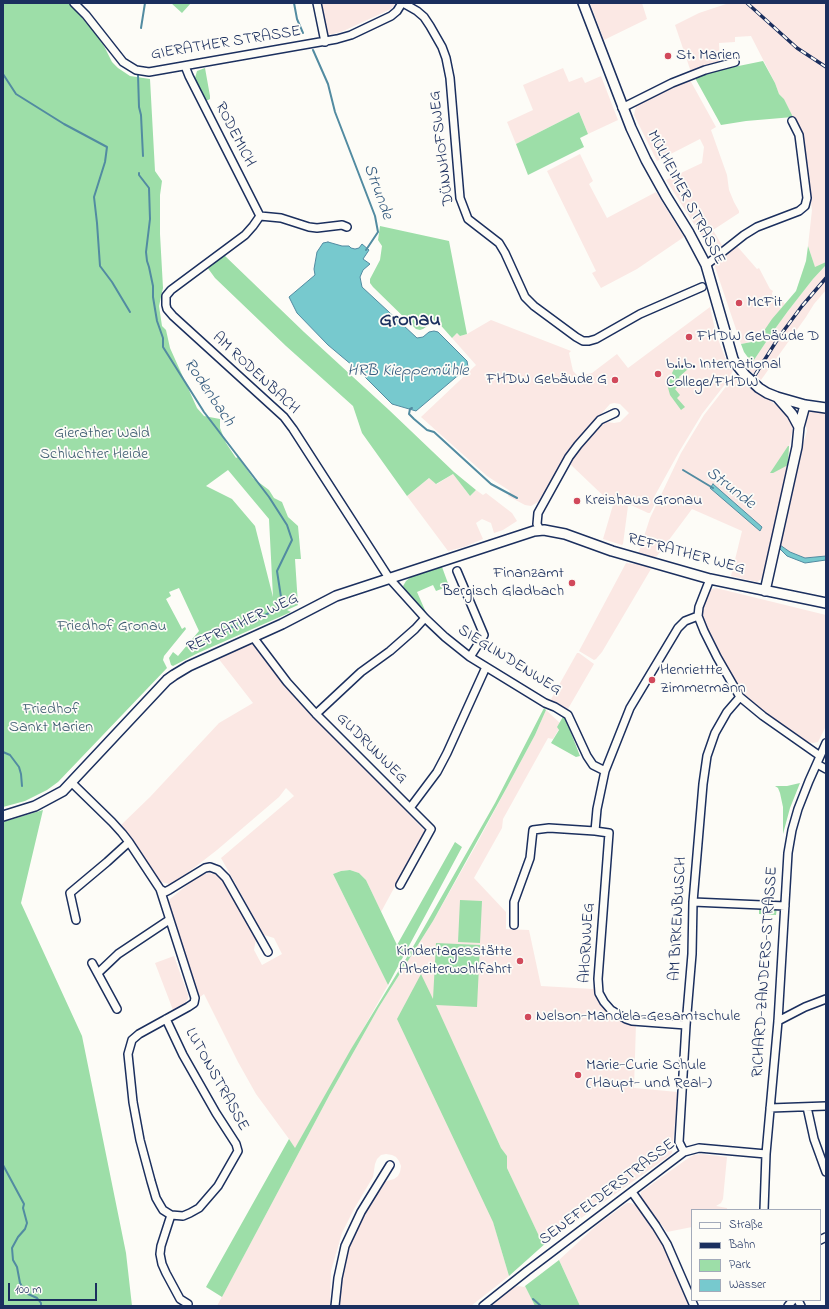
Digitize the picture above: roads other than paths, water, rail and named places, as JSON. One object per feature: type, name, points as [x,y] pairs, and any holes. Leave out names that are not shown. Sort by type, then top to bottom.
[{"type":"main road","name":"MÜLHEIMER STRASSE","points":[[583,3],[622,108],[646,160],[706,264],[733,358],[745,375],[759,388],[777,397]]},
{"type":"main road","points":[[777,397],[805,405],[826,408]]},
{"type":"main road","points":[[777,397],[792,414],[799,427]]},
{"type":"main road","points":[[765,591],[797,447],[799,427],[805,405]]},
{"type":"main road","name":"REFRATHER WEG","points":[[3,816],[42,804],[60,793],[172,677],[189,666],[253,638],[336,596],[471,551],[540,530],[565,534],[612,551],[710,579],[826,603]]},
{"type":"street","name":"GIERATHER STRASSE","points":[[74,3],[86,15],[123,62],[130,67],[149,72],[325,42],[351,35],[391,16],[397,11],[402,3]]},
{"type":"street","points":[[317,3],[325,42]]},
{"type":"street","name":"DÜNNHOFSWEG","points":[[402,3],[417,11],[424,17],[442,47],[446,58],[450,78],[460,198],[468,219],[499,243],[526,297],[534,306],[576,337],[583,341],[589,342],[640,314],[702,287]]},
{"type":"street","points":[[622,108],[672,83],[706,70],[735,62]]},
{"type":"street","name":"RODEMICH","points":[[185,66],[260,216]]},
{"type":"street","points":[[706,264],[757,227],[799,211],[805,206],[807,198],[799,135],[792,121]]},
{"type":"street","points":[[260,216],[281,218],[317,228],[347,226]]},
{"type":"street","name":"AM RODENBACH","points":[[260,216],[245,235],[171,290],[166,296],[167,309],[279,412],[289,423],[389,578]]},
{"type":"street","points":[[540,530],[537,524],[538,513],[569,457],[600,420],[615,413]]},
{"type":"street","points":[[457,571],[484,634],[470,657]]},
{"type":"street","name":"SIEGLINDENWEG","points":[[389,578],[425,618],[445,637],[470,657],[545,703],[568,715],[587,756],[594,765],[605,771]]},
{"type":"street","points":[[710,579],[699,607],[698,616],[714,650],[740,696],[763,716],[820,756]]},
{"type":"street","points":[[595,831],[597,809],[605,771],[630,708],[678,628],[685,621],[698,616]]},
{"type":"street","points":[[316,714],[361,672],[390,651],[425,618]]},
{"type":"street","name":"GUDRUNWEG","points":[[253,638],[287,682],[316,714],[431,829],[400,885]]},
{"type":"street","points":[[410,808],[437,772],[448,753],[486,667]]},
{"type":"street","name":"AM BIRKENBUSCH","points":[[684,1152],[679,1142],[692,954],[693,902],[703,784],[707,756],[715,733],[727,712],[740,696]]},
{"type":"street","name":"RICHARD-ZANDERS-STRASSE","points":[[764,1209],[766,1154],[778,1021],[788,853],[798,809],[826,743]]},
{"type":"street","points":[[817,764],[826,769]]},
{"type":"street","points":[[71,782],[112,822],[129,842],[160,889],[195,998],[194,1003],[190,1006],[145,1030],[132,1040],[128,1058],[133,1102],[140,1140],[151,1181],[156,1198],[164,1210],[171,1215],[161,1246],[161,1258],[166,1273],[180,1299],[188,1304]]},
{"type":"street","name":"AHORNWEG","points":[[514,925],[514,902],[530,858],[533,830],[549,828],[595,831],[609,834],[598,979],[600,994],[610,1010],[626,1019],[632,1021],[686,1025]]},
{"type":"street","points":[[76,920],[70,892],[129,842]]},
{"type":"street","points":[[160,889],[165,892],[205,868],[210,867],[218,870],[226,878],[268,952]]},
{"type":"street","points":[[693,902],[785,906]]},
{"type":"street","points":[[98,973],[118,954],[169,920]]},
{"type":"street","points":[[92,963],[116,1010]]},
{"type":"street","points":[[778,1021],[805,1007],[826,999]]},
{"type":"street","name":"LUTONSTRASSE","points":[[166,1019],[187,1061],[216,1113],[236,1144],[238,1151],[218,1186],[199,1208],[183,1216],[171,1215]]},
{"type":"street","points":[[770,1108],[826,1106]]},
{"type":"street","points":[[807,1107],[814,1139],[826,1172]]},
{"type":"street","name":"SENEFELDERSTRASSE","points":[[483,1306],[527,1270],[684,1152],[699,1148],[766,1154]]},
{"type":"street","points":[[335,1306],[338,1278],[345,1246],[361,1212],[390,1165]]},
{"type":"street","points":[[632,1192],[667,1244],[691,1299]]},
{"type":"water","name":"HRB Kieppemühle","points":[[328,242],[342,246],[349,246],[355,249],[359,248],[362,244],[369,250],[363,259],[370,264],[363,270],[360,277],[362,287],[417,338],[423,337],[429,332],[438,332],[467,361],[468,367],[416,411],[392,404],[359,371],[328,345],[297,313],[289,297],[315,275],[314,269],[317,252],[323,243]]},
{"type":"water","points":[[713,484],[762,527],[760,531],[710,488]]},
{"type":"water","points":[[780,545],[790,552],[805,558],[826,556],[826,560],[805,563],[787,556],[778,547]]},
{"type":"waterway","name":"Rodenbach","points":[[141,28],[145,3]]},
{"type":"waterway","name":"Strunde","points":[[294,3],[297,19],[303,33]]},
{"type":"waterway","name":"Strunde","points":[[313,50],[328,84],[335,112],[375,216],[378,232],[366,250]]},
{"type":"waterway","points":[[3,74],[16,94],[64,124],[107,147],[105,162],[94,197],[100,266],[112,282],[130,312]]},
{"type":"waterway","name":"Rodenbach","points":[[138,75],[143,156]]},
{"type":"waterway","name":"Rodenbach","points":[[139,173],[149,188],[150,219],[146,252],[153,286],[153,297],[157,321],[163,338],[163,347],[204,412],[269,497],[287,525],[292,540],[277,571],[281,597],[277,608]]},
{"type":"waterway","name":"Strunde","points":[[412,408],[410,409],[409,414],[414,419],[427,430],[434,432],[491,484],[517,498]]},
{"type":"waterway","name":"Strunde","points":[[683,470],[713,488]]},
{"type":"waterway","name":"Rodenbach","points":[[223,635],[229,628],[253,621],[273,611]]},
{"type":"waterway","points":[[3,752],[10,755],[19,767],[22,786]]},
{"type":"waterway","points":[[3,1165],[24,1204],[23,1208],[27,1223],[25,1229],[18,1237],[12,1248],[13,1260],[17,1267],[20,1283],[24,1290],[28,1294],[37,1298],[41,1303],[41,1306]]},
{"type":"waterway","points":[[533,1299],[541,1306]]},
{"type":"railway","points":[[747,3],[797,48],[826,67]]},
{"type":"railway","points":[[755,375],[779,337],[802,306],[826,278]]},
{"type":"place","name":"St. Marien","points":[[668,56]]},
{"type":"place","name":"McFit","points":[[739,303]]},
{"type":"place","name":"FHDW Gebäude D","points":[[689,337]]},
{"type":"place","name":"b.i.b. International College/FHDW","points":[[658,374]]},
{"type":"place","name":"FHDW Gebäude G","points":[[615,380]]},
{"type":"place","name":"Kreishaus Gronau","points":[[577,501]]},
{"type":"place","name":"Finanzamt Bergisch Gladbach","points":[[572,583]]},
{"type":"place","name":"Henriettte Zimmermann","points":[[652,680]]},
{"type":"place","name":"Kindertagesstätte Arbeiterwohlfahrt","points":[[520,961]]},
{"type":"place","name":"Nelson-Mandela-Gesamtschule","points":[[528,1017]]},
{"type":"place","name":"Marie-Curie Schule (Haupt- und Real-)","points":[[578,1075]]},
{"type":"district","name":"Gronau","points":[[410,322]]},
{"type":"park label","name":"Gierather Wald","points":[[102,434]]},
{"type":"park label","name":"Schluchter Heide","points":[[94,455]]},
{"type":"park label","name":"Friedhof Gronau","points":[[112,627]]},
{"type":"park label","name":"Friedhof Sankt Marien","points":[[51,719]]}]
